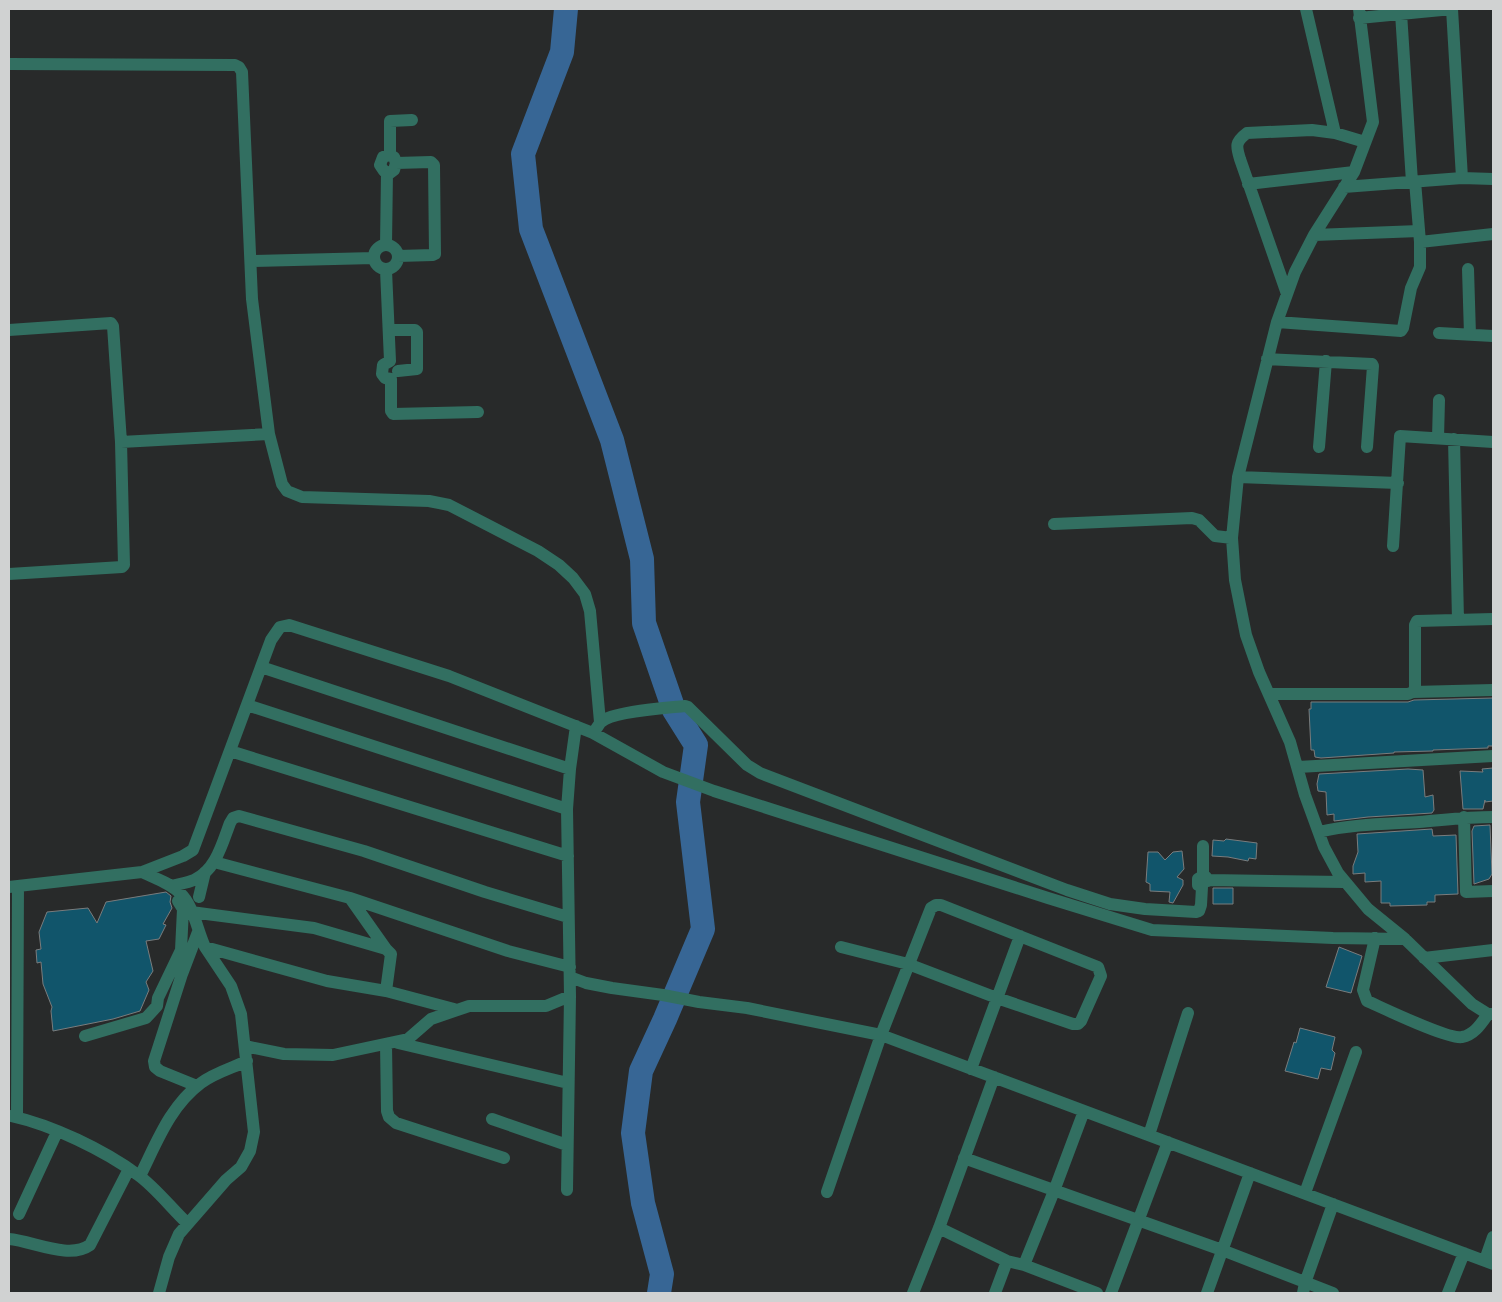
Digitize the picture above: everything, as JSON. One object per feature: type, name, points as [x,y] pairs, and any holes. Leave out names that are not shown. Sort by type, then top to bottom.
[{"type":"street","points":[[1306,9],[1336,133]]},
{"type":"street","points":[[1375,938],[1362,990],[1367,1001],[1407,1020],[1459,1038],[1469,1035],[1490,1014],[1472,1004],[1405,939],[1368,908],[1344,882],[1324,847],[1305,795],[1290,742],[1246,635],[1235,580],[1232,538],[1238,477],[1277,322],[1295,272],[1314,235],[1354,172],[1373,122],[1359,13],[1401,13],[1452,9],[1462,178]]},
{"type":"street","points":[[1277,322],[1401,331],[1404,328],[1411,288],[1420,267],[1401,13]]},
{"type":"street","points":[[9,64],[239,67],[242,72],[252,299],[269,434],[282,484],[287,491],[302,497],[429,501],[449,505],[538,551],[558,565],[573,578],[584,594],[590,612],[597,728]]},
{"type":"street","points":[[386,245],[387,172],[394,170],[390,121],[412,120]]},
{"type":"street","points":[[1287,294],[1236,147],[1239,138],[1247,133],[1312,130],[1336,133],[1365,142]]},
{"type":"street","points":[[393,159],[431,162],[434,165],[435,254],[398,256]]},
{"type":"street","points":[[1248,184],[1354,172]]},
{"type":"street","points":[[1344,187],[1462,178],[1493,179]]},
{"type":"street","points":[[1314,235],[1419,237],[1493,234]]},
{"type":"street","points":[[386,245],[394,246],[397,250],[396,266],[393,269],[386,270],[377,264],[374,258],[375,251],[379,246],[386,245]]},
{"type":"street","points":[[251,261],[374,258]]},
{"type":"street","points":[[1468,269],[1470,335]]},
{"type":"street","points":[[386,270],[393,370],[391,411],[394,414],[478,412]]},
{"type":"street","points":[[9,330],[111,323],[113,326],[121,442],[124,565],[122,567],[9,574]]},
{"type":"street","points":[[389,330],[415,330],[417,332],[417,369],[393,370]]},
{"type":"street","points":[[1439,333],[1493,336]]},
{"type":"street","points":[[1267,359],[1370,362],[1373,366],[1367,447]]},
{"type":"street","points":[[1319,447],[1326,361]]},
{"type":"street","points":[[1438,438],[1439,400]]},
{"type":"street","points":[[121,442],[269,434]]},
{"type":"street","points":[[1393,546],[1400,437],[1493,442]]},
{"type":"street","points":[[1454,439],[1458,620]]},
{"type":"street","points":[[1238,477],[1398,483]]},
{"type":"street","points":[[1054,524],[1192,518],[1199,520],[1215,536],[1232,538]]},
{"type":"street","points":[[1413,692],[1415,688],[1417,621],[1493,619]]},
{"type":"street","points":[[187,1223],[134,1172],[95,1147],[13,1116],[14,886],[137,872],[183,856],[189,848],[230,751],[271,640],[280,627],[290,624],[449,676],[576,726],[597,728],[663,772],[714,792],[1038,896],[1152,930],[1405,939]]},
{"type":"street","points":[[261,667],[570,770]]},
{"type":"street","points":[[1269,694],[1408,694],[1413,692],[1493,690]]},
{"type":"street","points":[[247,705],[567,809]]},
{"type":"street","points":[[597,728],[608,718],[624,713],[682,706],[690,708],[752,770],[1067,890],[1110,904],[1145,909],[1199,911],[1204,881],[1203,846]]},
{"type":"street","points":[[566,1190],[570,996],[567,809],[576,726]]},
{"type":"street","points":[[230,751],[568,856]]},
{"type":"street","points":[[1298,767],[1493,756]]},
{"type":"street","points":[[171,886],[195,879],[205,872],[214,862],[233,818],[239,816],[364,851],[485,892],[568,917]]},
{"type":"street","points":[[1319,832],[1343,826],[1441,821],[1464,817],[1493,817]]},
{"type":"street","points":[[1464,817],[1466,892],[1493,891]]},
{"type":"street","points":[[214,862],[350,898],[570,972],[586,983],[747,1008],[881,1035],[1489,1262],[1493,1237]]},
{"type":"street","points":[[137,872],[171,886],[181,894],[188,904],[205,947],[230,986],[241,1014],[254,1132],[250,1151],[241,1167],[226,1180],[179,1234],[168,1257],[159,1293]]},
{"type":"street","points":[[85,1036],[146,1018],[157,1006],[158,998],[181,950],[183,908],[172,894],[137,872]]},
{"type":"street","points":[[199,897],[205,872]]},
{"type":"street","points":[[1204,881],[1344,882]]},
{"type":"street","points":[[350,898],[391,954],[386,991]]},
{"type":"street","points":[[827,1192],[881,1035],[908,964],[931,908],[936,905],[942,905],[1098,967],[1101,976],[1081,1021],[1078,1024],[1073,1024],[997,998],[908,964],[841,947]]},
{"type":"street","points":[[191,912],[314,928],[386,949]]},
{"type":"street","points":[[197,1086],[160,1071],[155,1067],[154,1061],[182,974],[198,932]]},
{"type":"street","points":[[971,1069],[1020,936]]},
{"type":"street","points":[[205,947],[327,981],[386,991],[454,1009]]},
{"type":"street","points":[[1424,958],[1493,950]]},
{"type":"street","points":[[245,1046],[284,1054],[333,1055],[408,1039],[431,1019],[454,1009],[469,1006],[546,1006],[570,996]]},
{"type":"street","points":[[1149,1135],[1188,1013]]},
{"type":"street","points":[[391,1043],[568,1083]]},
{"type":"street","points":[[391,1043],[387,1111],[389,1118],[396,1123],[504,1158]]},
{"type":"street","points":[[1305,1193],[1356,1052]]},
{"type":"street","points":[[9,1239],[70,1252],[84,1250],[90,1245],[172,1112],[202,1082],[247,1061]]},
{"type":"street","points":[[913,1293],[939,1228],[994,1077]]},
{"type":"street","points":[[1024,1265],[1084,1110]]},
{"type":"street","points":[[492,1119],[567,1145]]},
{"type":"street","points":[[19,1214],[58,1132]]},
{"type":"street","points":[[1112,1293],[1168,1142]]},
{"type":"street","points":[[964,1158],[1222,1250],[1304,1288],[1333,1293]]},
{"type":"street","points":[[1206,1293],[1250,1173]]},
{"type":"street","points":[[1304,1288],[1333,1204]]},
{"type":"street","points":[[939,1228],[1007,1261],[1024,1265],[1097,1293]]},
{"type":"street","points":[[1448,1293],[1464,1253]]},
{"type":"street","points":[[995,1293],[1007,1261]]},
{"type":"building","points":[[1493,698],[1493,746],[1488,746],[1488,748],[1394,752],[1321,758],[1315,757],[1314,750],[1311,750],[1309,709],[1311,709],[1311,702],[1408,702],[1414,700]]},
{"type":"building","points":[[1493,768],[1493,801],[1485,802],[1485,800],[1483,809],[1463,809],[1460,771],[1483,772],[1482,769]]},
{"type":"building","points":[[1408,769],[1423,770],[1425,797],[1433,795],[1434,810],[1432,813],[1334,821],[1334,814],[1327,815],[1326,792],[1318,791],[1319,774]]},
{"type":"building","points":[[1490,825],[1492,874],[1489,879],[1474,884],[1472,831],[1474,826]]},
{"type":"building","points":[[1432,829],[1433,836],[1456,835],[1458,894],[1435,895],[1435,902],[1427,902],[1427,905],[1390,906],[1390,903],[1381,903],[1381,881],[1365,882],[1365,873],[1353,874],[1353,866],[1358,852],[1357,834]]},
{"type":"building","points":[[1226,839],[1257,843],[1256,859],[1249,858],[1248,861],[1212,856],[1213,840],[1224,841]]},
{"type":"building","points":[[1182,851],[1184,869],[1177,877],[1183,880],[1183,885],[1173,903],[1169,902],[1170,892],[1150,891],[1150,884],[1146,882],[1148,852],[1158,852],[1165,860],[1173,852]]},
{"type":"building","points":[[1213,888],[1233,888],[1233,904],[1213,904]]},
{"type":"building","points":[[166,892],[171,896],[172,908],[163,924],[166,925],[159,939],[146,941],[153,971],[146,982],[149,990],[140,1011],[113,1019],[53,1031],[52,1007],[43,984],[41,962],[37,963],[36,950],[41,949],[39,932],[47,912],[88,908],[97,923],[106,902]]},
{"type":"building","points":[[1339,947],[1362,956],[1351,993],[1326,987]]},
{"type":"building","points":[[1300,1028],[1335,1037],[1332,1050],[1335,1053],[1331,1070],[1321,1068],[1318,1079],[1285,1071]]},
{"type":"waterway","points":[[566,9],[562,52],[523,154],[531,229],[612,440],[642,559],[644,623],[674,710],[696,745],[688,802],[703,929],[641,1071],[633,1133],[643,1203],[662,1274],[659,1293]]}]
